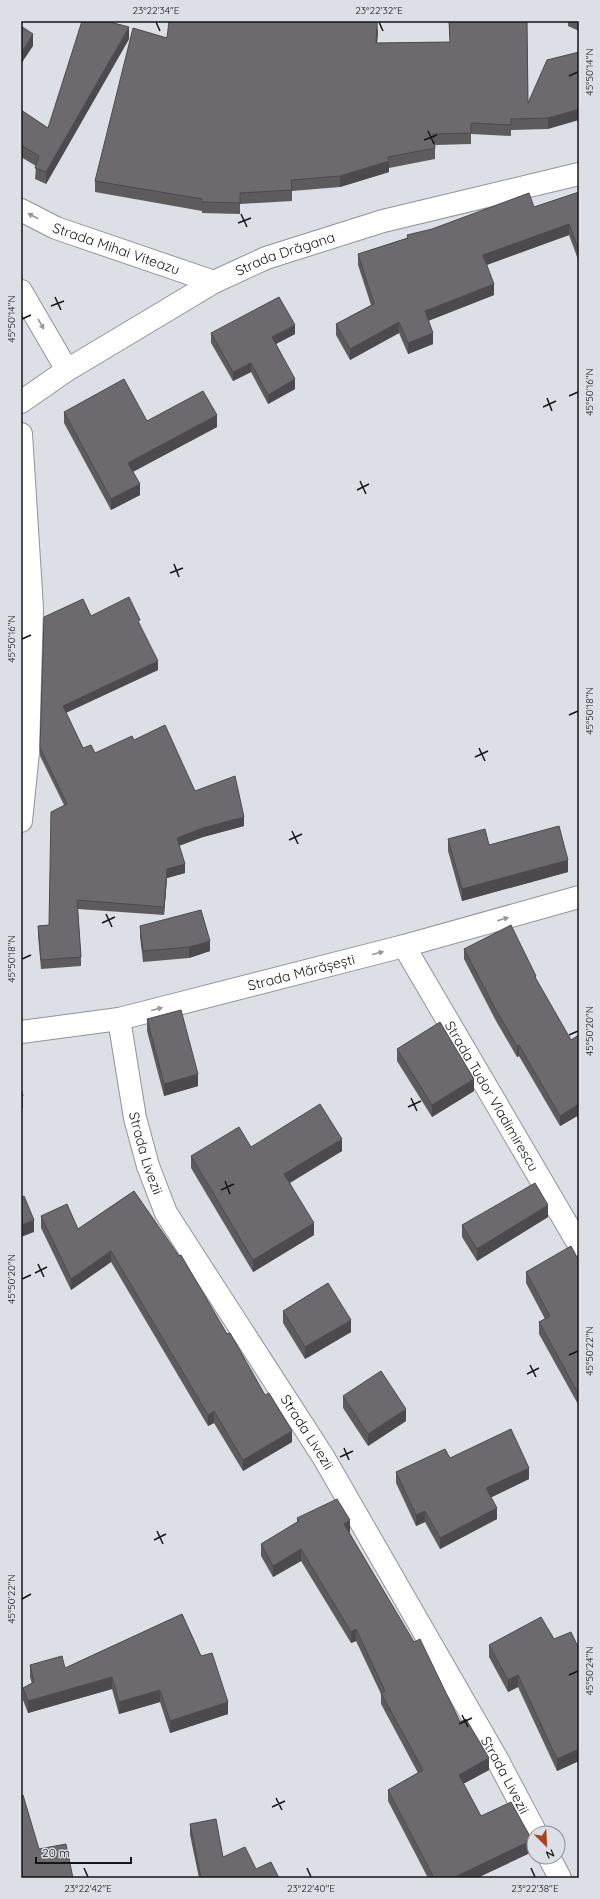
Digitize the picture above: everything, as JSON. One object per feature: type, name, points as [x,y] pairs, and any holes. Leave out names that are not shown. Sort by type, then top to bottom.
[{"type":"street","name":"Strada Drăgana","points":[[21,402],[67,370],[214,282],[266,258],[383,221],[579,174]]},
{"type":"street","name":"Strada Mihai Viteazu","points":[[21,210],[56,228],[214,282]]},
{"type":"street","points":[[21,291],[67,370]]},
{"type":"street","points":[[21,402],[21,427]]},
{"type":"street","points":[[21,434],[32,608],[28,752],[21,821]]},
{"type":"street","name":"Strada Mărășești","points":[[21,1032],[119,1019],[404,946],[579,897]]},
{"type":"street","name":"Strada Tudor Vladimirescu","points":[[404,946],[579,1246]]},
{"type":"street","name":"Strada Livezii","points":[[119,1019],[136,1118],[148,1166],[166,1213],[324,1458],[497,1759],[532,1825]]},
{"type":"street","points":[[553,1865],[560,1878]]},
{"type":"building","points":[[82,21],[106,21],[129,27],[46,172],[35,168],[39,156],[21,145],[21,110],[48,128]]},
{"type":"building","points":[[169,21],[377,21],[376,43],[450,42],[449,21],[527,21],[528,103],[547,60],[579,52],[579,109],[548,118],[511,119],[511,125],[471,123],[471,133],[433,134],[435,148],[388,157],[389,161],[340,176],[291,180],[292,190],[240,193],[240,203],[202,202],[202,199],[95,181],[133,28],[167,38]]},
{"type":"building","points":[[21,26],[33,34],[21,53]]},
{"type":"building","points":[[579,192],[579,251],[569,224],[483,255],[494,284],[425,311],[433,333],[408,343],[399,322],[350,349],[336,324],[374,304],[358,254],[408,238],[407,235],[432,229],[529,193],[534,207]]},
{"type":"building","points":[[279,297],[295,325],[272,337],[295,379],[268,395],[251,363],[233,372],[211,333]]},
{"type":"building","points":[[124,379],[147,421],[203,391],[217,415],[128,463],[140,484],[111,499],[64,412]]},
{"type":"building","points":[[129,597],[140,620],[138,621],[158,661],[63,706],[83,748],[91,745],[95,753],[132,736],[134,740],[165,725],[195,791],[235,776],[244,817],[203,828],[177,838],[185,864],[167,869],[164,907],[77,900],[81,957],[41,960],[38,926],[49,925],[51,812],[67,804],[40,748],[44,617],[83,599],[91,616]]},
{"type":"building","points":[[559,826],[568,860],[462,889],[448,839],[485,829],[489,845]]},
{"type":"building","points":[[201,910],[210,941],[189,947],[143,951],[140,926]]},
{"type":"building","points":[[511,925],[536,976],[535,977],[571,1040],[579,1035],[579,1104],[560,1116],[519,1045],[517,1046],[496,1010],[464,949]]},
{"type":"building","points":[[181,1010],[198,1074],[164,1084],[147,1019]]},
{"type":"building","points":[[440,1022],[474,1079],[432,1105],[397,1049]]},
{"type":"building","points":[[320,1104],[342,1139],[284,1174],[314,1223],[253,1260],[191,1156],[239,1127],[251,1147]]},
{"type":"building","points":[[535,1183],[548,1205],[477,1249],[462,1225]]},
{"type":"building","points":[[134,1191],[179,1256],[181,1255],[227,1334],[230,1333],[265,1395],[269,1393],[292,1431],[243,1460],[214,1411],[208,1415],[111,1251],[71,1279],[41,1216],[67,1204],[78,1229]]},
{"type":"building","points":[[24,1196],[34,1220],[21,1225],[21,1198]]},
{"type":"building","points":[[571,1246],[579,1261],[579,1395],[539,1322],[550,1316],[526,1272]]},
{"type":"building","points":[[328,1283],[351,1320],[305,1347],[283,1311]]},
{"type":"building","points":[[381,1371],[406,1409],[368,1434],[343,1396]]},
{"type":"building","points":[[511,1429],[529,1468],[486,1488],[497,1508],[440,1538],[425,1511],[416,1515],[396,1472],[445,1449],[450,1458]]},
{"type":"building","points":[[337,1499],[350,1520],[344,1524],[414,1642],[420,1639],[460,1722],[466,1719],[489,1758],[459,1775],[481,1816],[511,1802],[526,1829],[526,1843],[453,1878],[434,1878],[388,1790],[423,1770],[381,1693],[385,1691],[356,1629],[351,1632],[301,1549],[273,1566],[261,1544],[299,1521],[297,1518]]},
{"type":"building","points":[[182,1614],[201,1656],[212,1653],[228,1702],[170,1721],[160,1690],[119,1702],[112,1677],[28,1701],[23,1688],[34,1682],[30,1665],[62,1656],[65,1668]]},
{"type":"building","points":[[541,1617],[554,1639],[571,1632],[579,1649],[579,1749],[557,1759],[518,1675],[508,1680],[489,1645]]},
{"type":"building","points":[[23,1795],[39,1849],[66,1844],[73,1878],[21,1878],[21,1796]]},
{"type":"building","points":[[216,1819],[223,1857],[245,1847],[256,1869],[271,1862],[279,1878],[201,1878],[190,1824]]}]
